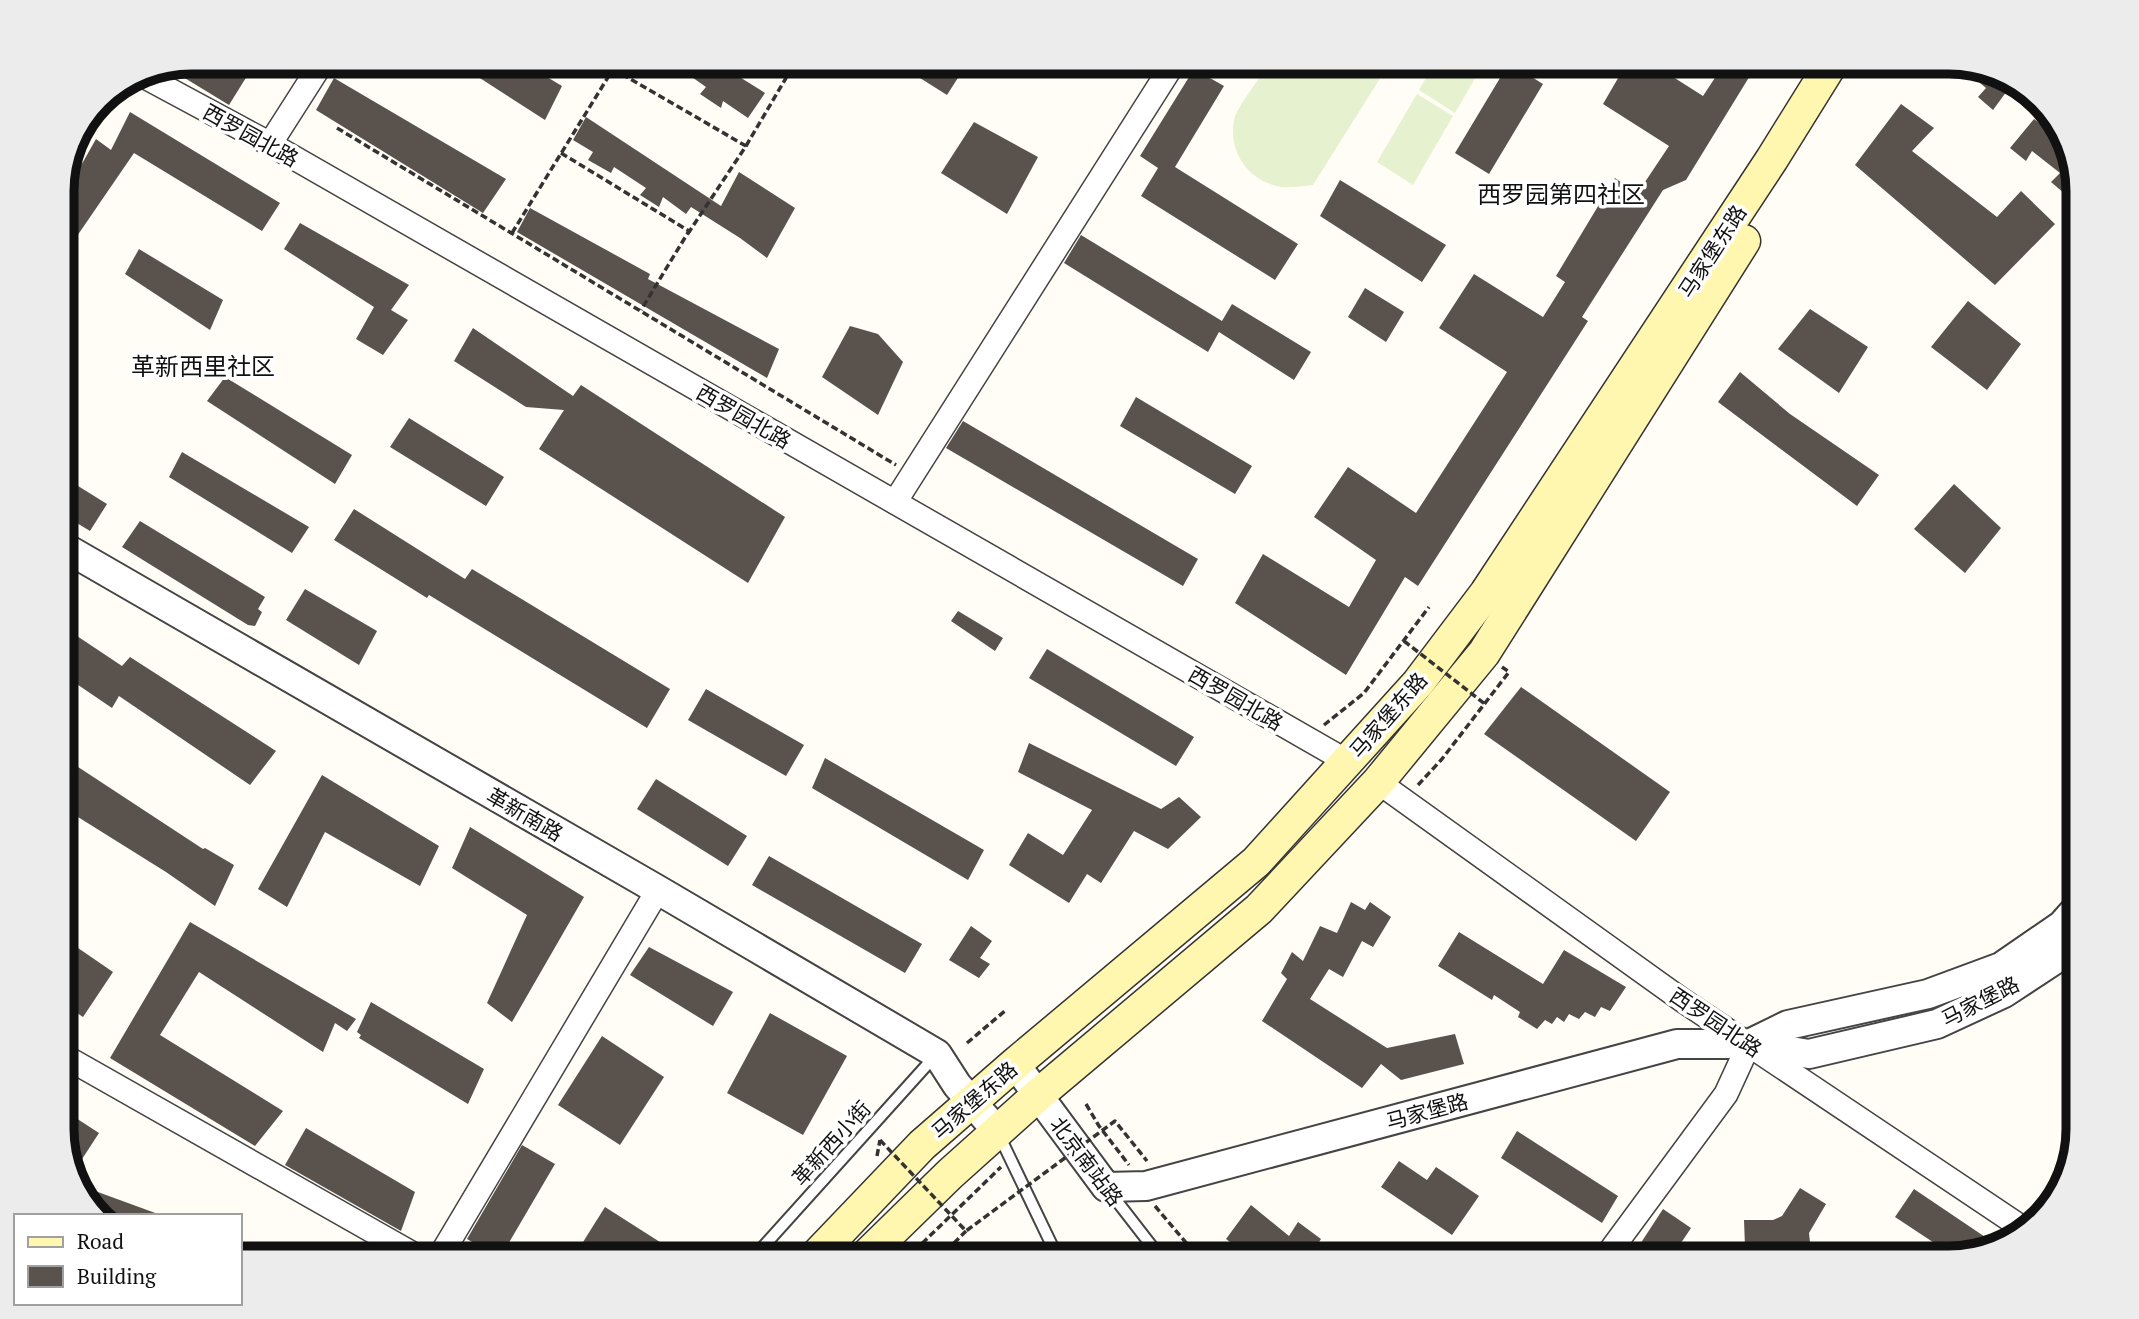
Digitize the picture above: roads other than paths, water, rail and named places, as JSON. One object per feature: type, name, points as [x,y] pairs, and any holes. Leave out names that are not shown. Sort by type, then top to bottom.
[{"type":"main road","name":"马家堡东路","points":[[825,1246],[922,1145],[1256,862],[1418,683],[1486,593],[1772,159],[1825,74]]},
{"type":"main road","name":"马家堡东路","points":[[879,1246],[1004,1144],[1038,1095],[1259,909],[1391,791],[1484,653],[1848,74]]},
{"type":"street","points":[[270,144],[315,74]]},
{"type":"street","points":[[895,502],[1167,74]]},
{"type":"street","name":"西罗园北路","points":[[152,80],[270,144],[1348,762]]},
{"type":"street","name":"革新南路","points":[[74,553],[937,1054],[1004,1144]]},
{"type":"street","name":"西罗园北路","points":[[1391,791],[1682,1000],[2016,1224]]},
{"type":"street","points":[[446,1246],[658,890]]},
{"type":"street","name":"马家堡路","points":[[1749,1044],[1788,1025],[1928,994],[2001,967],[2066,921]]},
{"type":"street","name":"马家堡路","points":[[1106,1187],[1146,1186],[1677,1044],[1749,1044],[1809,1054],[1937,1024],[2004,993],[2066,950]]},
{"type":"street","points":[[1614,1246],[1726,1094],[1749,1044]]},
{"type":"street","points":[[74,1062],[399,1246]]},
{"type":"street","name":"北京南站路","points":[[1015,1064],[1106,1187]]},
{"type":"lane","name":"革新西小街","points":[[764,1246],[937,1054]]},
{"type":"lane","points":[[1004,1144],[1052,1246]]},
{"type":"lane","name":"北京南站路","points":[[1106,1187],[1152,1246]]},
{"type":"district","name":"西罗园第四社区","points":[[1561,194]]},
{"type":"district","name":"革新西里社区","points":[[203,366]]}]
